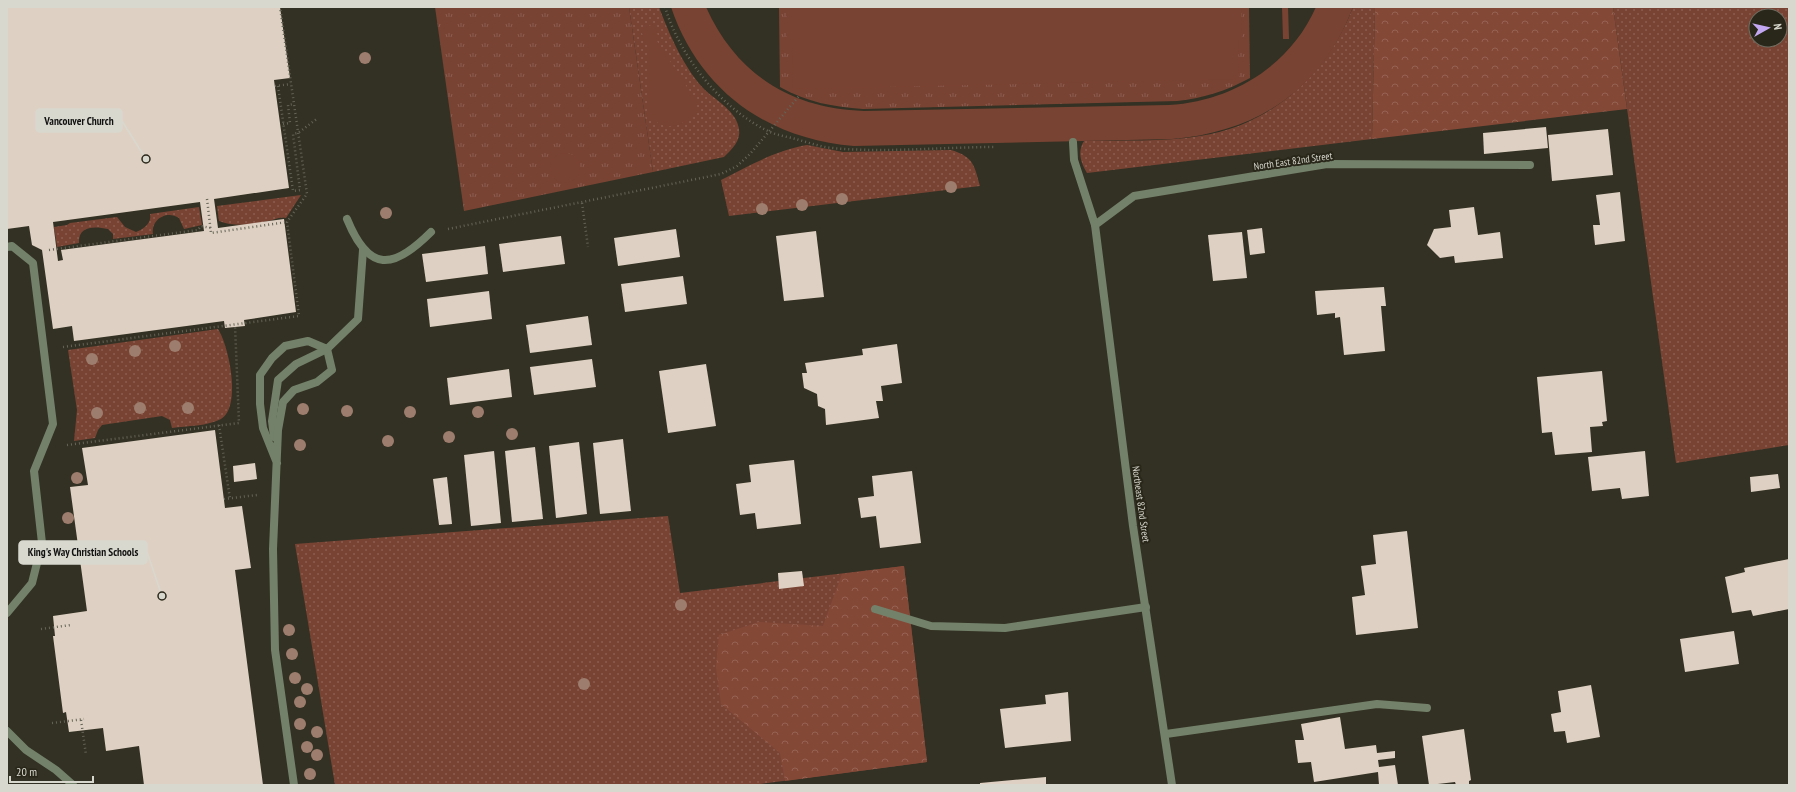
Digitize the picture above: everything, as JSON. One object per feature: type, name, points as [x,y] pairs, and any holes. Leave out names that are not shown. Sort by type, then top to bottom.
[{"type":"street","name":"Northeast 82nd Street","points":[[1073,142],[1074,160],[1095,225],[1133,526],[1166,734],[1172,785]]},
{"type":"street","name":"North East 82nd Street","points":[[1095,225],[1134,196],[1327,164],[1530,165]]},
{"type":"street","points":[[347,220],[354,237],[363,250],[376,258],[388,261],[415,248],[431,232]]},
{"type":"street","points":[[7,247],[12,246],[33,263],[53,424],[34,471],[42,543],[32,583],[7,613]]},
{"type":"street","points":[[277,463],[272,421],[278,380],[296,364],[326,349],[358,319],[363,250]]},
{"type":"street","points":[[277,463],[263,428],[260,404],[260,375],[272,358],[285,346],[308,341],[326,349]]},
{"type":"street","points":[[294,785],[275,650],[273,549],[278,430],[283,402],[294,390],[317,382],[332,370],[326,349]]},
{"type":"street","points":[[876,609],[931,626],[1005,628],[1146,607]]},
{"type":"street","points":[[1166,734],[1377,704],[1427,708]]},
{"type":"street","points":[[7,731],[26,750],[56,770],[74,785]]},
{"type":"path","points":[[63,347],[299,316],[287,222],[307,194],[280,7]]},
{"type":"path","points":[[665,7],[680,41],[707,82],[738,110],[770,132],[830,148],[865,149],[995,147]]},
{"type":"path","points":[[291,84],[277,86],[293,191],[300,190],[293,134],[298,133],[318,118]]},
{"type":"path","points":[[431,232],[582,203],[720,174],[737,166],[770,132],[799,96]]},
{"type":"path","points":[[277,99],[279,98],[283,124],[290,123],[288,105],[294,104]]},
{"type":"path","points":[[207,200],[211,233],[287,222]]},
{"type":"path","points":[[582,203],[588,247]]},
{"type":"path","points":[[49,250],[198,230],[201,226],[211,228]]},
{"type":"path","points":[[67,445],[239,423],[234,325]]},
{"type":"path","points":[[219,425],[230,498]]},
{"type":"path","points":[[224,499],[259,495],[275,500]]},
{"type":"path","points":[[64,545],[78,543]]},
{"type":"path","points":[[41,629],[71,625]]},
{"type":"path","points":[[52,723],[82,719],[86,755]]},
{"type":"green space","points":[[435,7],[629,7],[653,172],[464,211]]},
{"type":"green space","points":[[629,7],[659,7],[684,62],[705,90],[726,107],[735,117],[739,129],[739,137],[724,157],[653,172]]},
{"type":"green space","points":[[671,7],[706,7],[718,31],[733,51],[750,69],[769,83],[790,95],[837,109],[864,111],[1169,105],[1192,102],[1215,96],[1236,88],[1256,77],[1275,63],[1291,47],[1305,28],[1316,7],[1353,7],[1340,36],[1324,61],[1305,83],[1283,101],[1259,116],[1232,127],[1203,135],[1172,139],[854,146],[822,141],[793,133],[765,121],[740,105],[718,86],[699,63],[683,37]]},
{"type":"green space","points":[[779,7],[1249,7],[1250,78],[1215,93],[1177,101],[863,109],[841,107],[810,100],[780,87]]},
{"type":"green space","points":[[787,7],[1241,7],[1242,39],[1238,39],[1239,79],[793,89],[792,49],[787,49]]},
{"type":"green space","points":[[1282,7],[1288,7],[1289,39],[1283,39]]},
{"type":"green space","points":[[1353,7],[1375,7],[1372,139],[1087,173],[1080,153],[1084,141],[1157,140],[1200,136],[1226,130],[1250,121],[1273,108],[1294,92],[1329,54]]},
{"type":"green space","points":[[1375,7],[1613,7],[1627,109],[1372,139]]},
{"type":"green space","points":[[1613,7],[1789,7],[1789,445],[1676,463]]},
{"type":"green space","points":[[654,24],[658,36],[655,38],[696,101],[696,112],[679,125],[667,126],[655,121],[649,116],[649,40],[644,41],[641,29]]},
{"type":"green space","points":[[807,145],[843,152],[951,150],[969,159],[974,167],[980,186],[729,216],[721,180],[752,164],[774,155],[796,147]]},
{"type":"green space","points":[[565,153],[576,157],[580,168],[576,179],[565,183],[554,179],[550,168],[554,157]]},
{"type":"green space","points":[[301,195],[286,218],[243,225],[219,221],[217,206]]},
{"type":"green space","points":[[199,207],[202,225],[184,229],[179,218],[170,215],[161,217],[157,220],[153,229],[153,234],[113,239],[113,234],[108,229],[88,228],[81,233],[79,243],[57,247],[54,227],[67,225],[70,223],[117,217],[125,227],[136,232],[149,223],[150,214]]},
{"type":"green space","points":[[218,329],[226,349],[232,376],[231,402],[227,412],[221,419],[204,424],[172,428],[170,420],[162,416],[102,425],[95,438],[74,441],[77,410],[68,350]]},
{"type":"green space","points":[[668,516],[680,593],[904,566],[927,762],[752,785],[335,785],[295,544]]},
{"type":"green space","points":[[904,566],[927,762],[785,781],[780,753],[721,704],[716,667],[719,635],[759,622],[823,626],[842,574]]},
{"type":"building","points":[[7,7],[280,7],[290,78],[274,80],[289,188],[214,199],[218,228],[284,219],[296,312],[244,320],[245,326],[225,328],[224,321],[74,341],[72,326],[53,329],[42,250],[32,245],[29,226],[7,229]],"holes":[[[200,202],[204,231],[61,250],[63,260],[58,261],[53,222]]]},
{"type":"building","points":[[1546,127],[1548,148],[1484,154],[1483,133]]},
{"type":"building","points":[[1608,129],[1613,175],[1552,181],[1548,135]]},
{"type":"building","points":[[1620,192],[1625,241],[1595,245],[1593,225],[1600,225],[1596,195]]},
{"type":"building","points":[[1474,207],[1478,235],[1500,232],[1503,258],[1455,263],[1454,256],[1440,258],[1427,245],[1434,229],[1451,227],[1449,210]]},
{"type":"building","points":[[1262,228],[1265,253],[1250,255],[1247,230]]},
{"type":"building","points":[[676,229],[680,257],[618,266],[614,238]]},
{"type":"building","points":[[816,231],[824,297],[784,301],[776,236]]},
{"type":"building","points":[[1242,232],[1247,278],[1213,281],[1208,235]]},
{"type":"building","points":[[561,236],[565,264],[503,272],[499,244]]},
{"type":"building","points":[[485,246],[488,274],[426,282],[422,254]]},
{"type":"building","points":[[683,276],[687,304],[625,312],[621,284]]},
{"type":"building","points":[[1384,287],[1386,306],[1381,306],[1385,351],[1344,355],[1340,317],[1335,318],[1335,313],[1317,315],[1315,291]]},
{"type":"building","points":[[489,291],[492,319],[430,327],[427,299]]},
{"type":"building","points":[[588,316],[592,345],[530,353],[526,325]]},
{"type":"building","points":[[897,344],[902,383],[881,386],[883,401],[876,401],[879,418],[826,425],[825,409],[818,406],[817,394],[804,388],[802,373],[807,373],[805,363],[863,355],[862,349]]},
{"type":"building","points":[[592,359],[596,387],[534,395],[530,367]]},
{"type":"building","points":[[706,364],[716,426],[668,433],[659,371]]},
{"type":"building","points":[[509,369],[512,397],[450,405],[447,378]]},
{"type":"building","points":[[1602,371],[1607,421],[1602,422],[1603,426],[1590,427],[1592,452],[1555,455],[1552,432],[1542,433],[1537,377]]},
{"type":"building","points":[[215,430],[225,508],[242,506],[251,568],[235,570],[263,785],[144,785],[139,746],[106,751],[103,728],[69,732],[66,712],[63,713],[53,636],[55,636],[53,616],[87,611],[70,487],[88,485],[82,448]]},
{"type":"building","points":[[623,439],[631,511],[600,514],[593,443]]},
{"type":"building","points":[[579,442],[587,514],[556,518],[549,446]]},
{"type":"building","points":[[535,447],[543,519],[512,522],[505,451]]},
{"type":"building","points":[[494,451],[501,523],[471,526],[464,455]]},
{"type":"building","points":[[1645,451],[1649,496],[1622,499],[1620,488],[1592,491],[1588,457]]},
{"type":"building","points":[[794,460],[801,524],[757,529],[755,513],[740,515],[736,484],[751,482],[749,465]]},
{"type":"building","points":[[255,463],[257,479],[234,482],[233,466]]},
{"type":"building","points":[[912,471],[921,543],[880,548],[876,516],[861,518],[858,498],[874,496],[872,476]]},
{"type":"building","points":[[1778,474],[1780,488],[1751,492],[1750,477]]},
{"type":"building","points":[[447,477],[452,524],[439,525],[433,479]]},
{"type":"building","points":[[1407,531],[1418,628],[1356,635],[1352,597],[1365,595],[1361,566],[1376,564],[1373,535]]},
{"type":"building","points":[[1789,559],[1789,609],[1753,616],[1751,610],[1732,613],[1725,577],[1745,572],[1744,568]]},
{"type":"building","points":[[802,571],[804,586],[779,589],[778,573]]},
{"type":"building","points":[[1734,631],[1739,664],[1685,672],[1680,639]]},
{"type":"building","points":[[1591,685],[1600,737],[1567,743],[1565,731],[1554,732],[1551,714],[1561,712],[1558,691]]},
{"type":"building","points":[[1068,692],[1071,741],[1005,748],[1000,709],[1046,704],[1045,695]]},
{"type":"building","points":[[1340,717],[1345,749],[1376,745],[1377,753],[1395,751],[1395,758],[1378,760],[1379,767],[1395,765],[1398,785],[1379,785],[1378,772],[1314,782],[1311,762],[1298,763],[1295,740],[1304,740],[1301,724]]},
{"type":"building","points":[[1464,729],[1471,780],[1469,781],[1469,785],[1456,785],[1455,782],[1429,785],[1422,736]]},
{"type":"building","points":[[1046,777],[1046,785],[980,785],[980,783]]},
{"type":"place","name":"Vancouver Church","points":[[146,159]]},
{"type":"place","name":"King's Way Christian Schools","points":[[162,596]]}]
